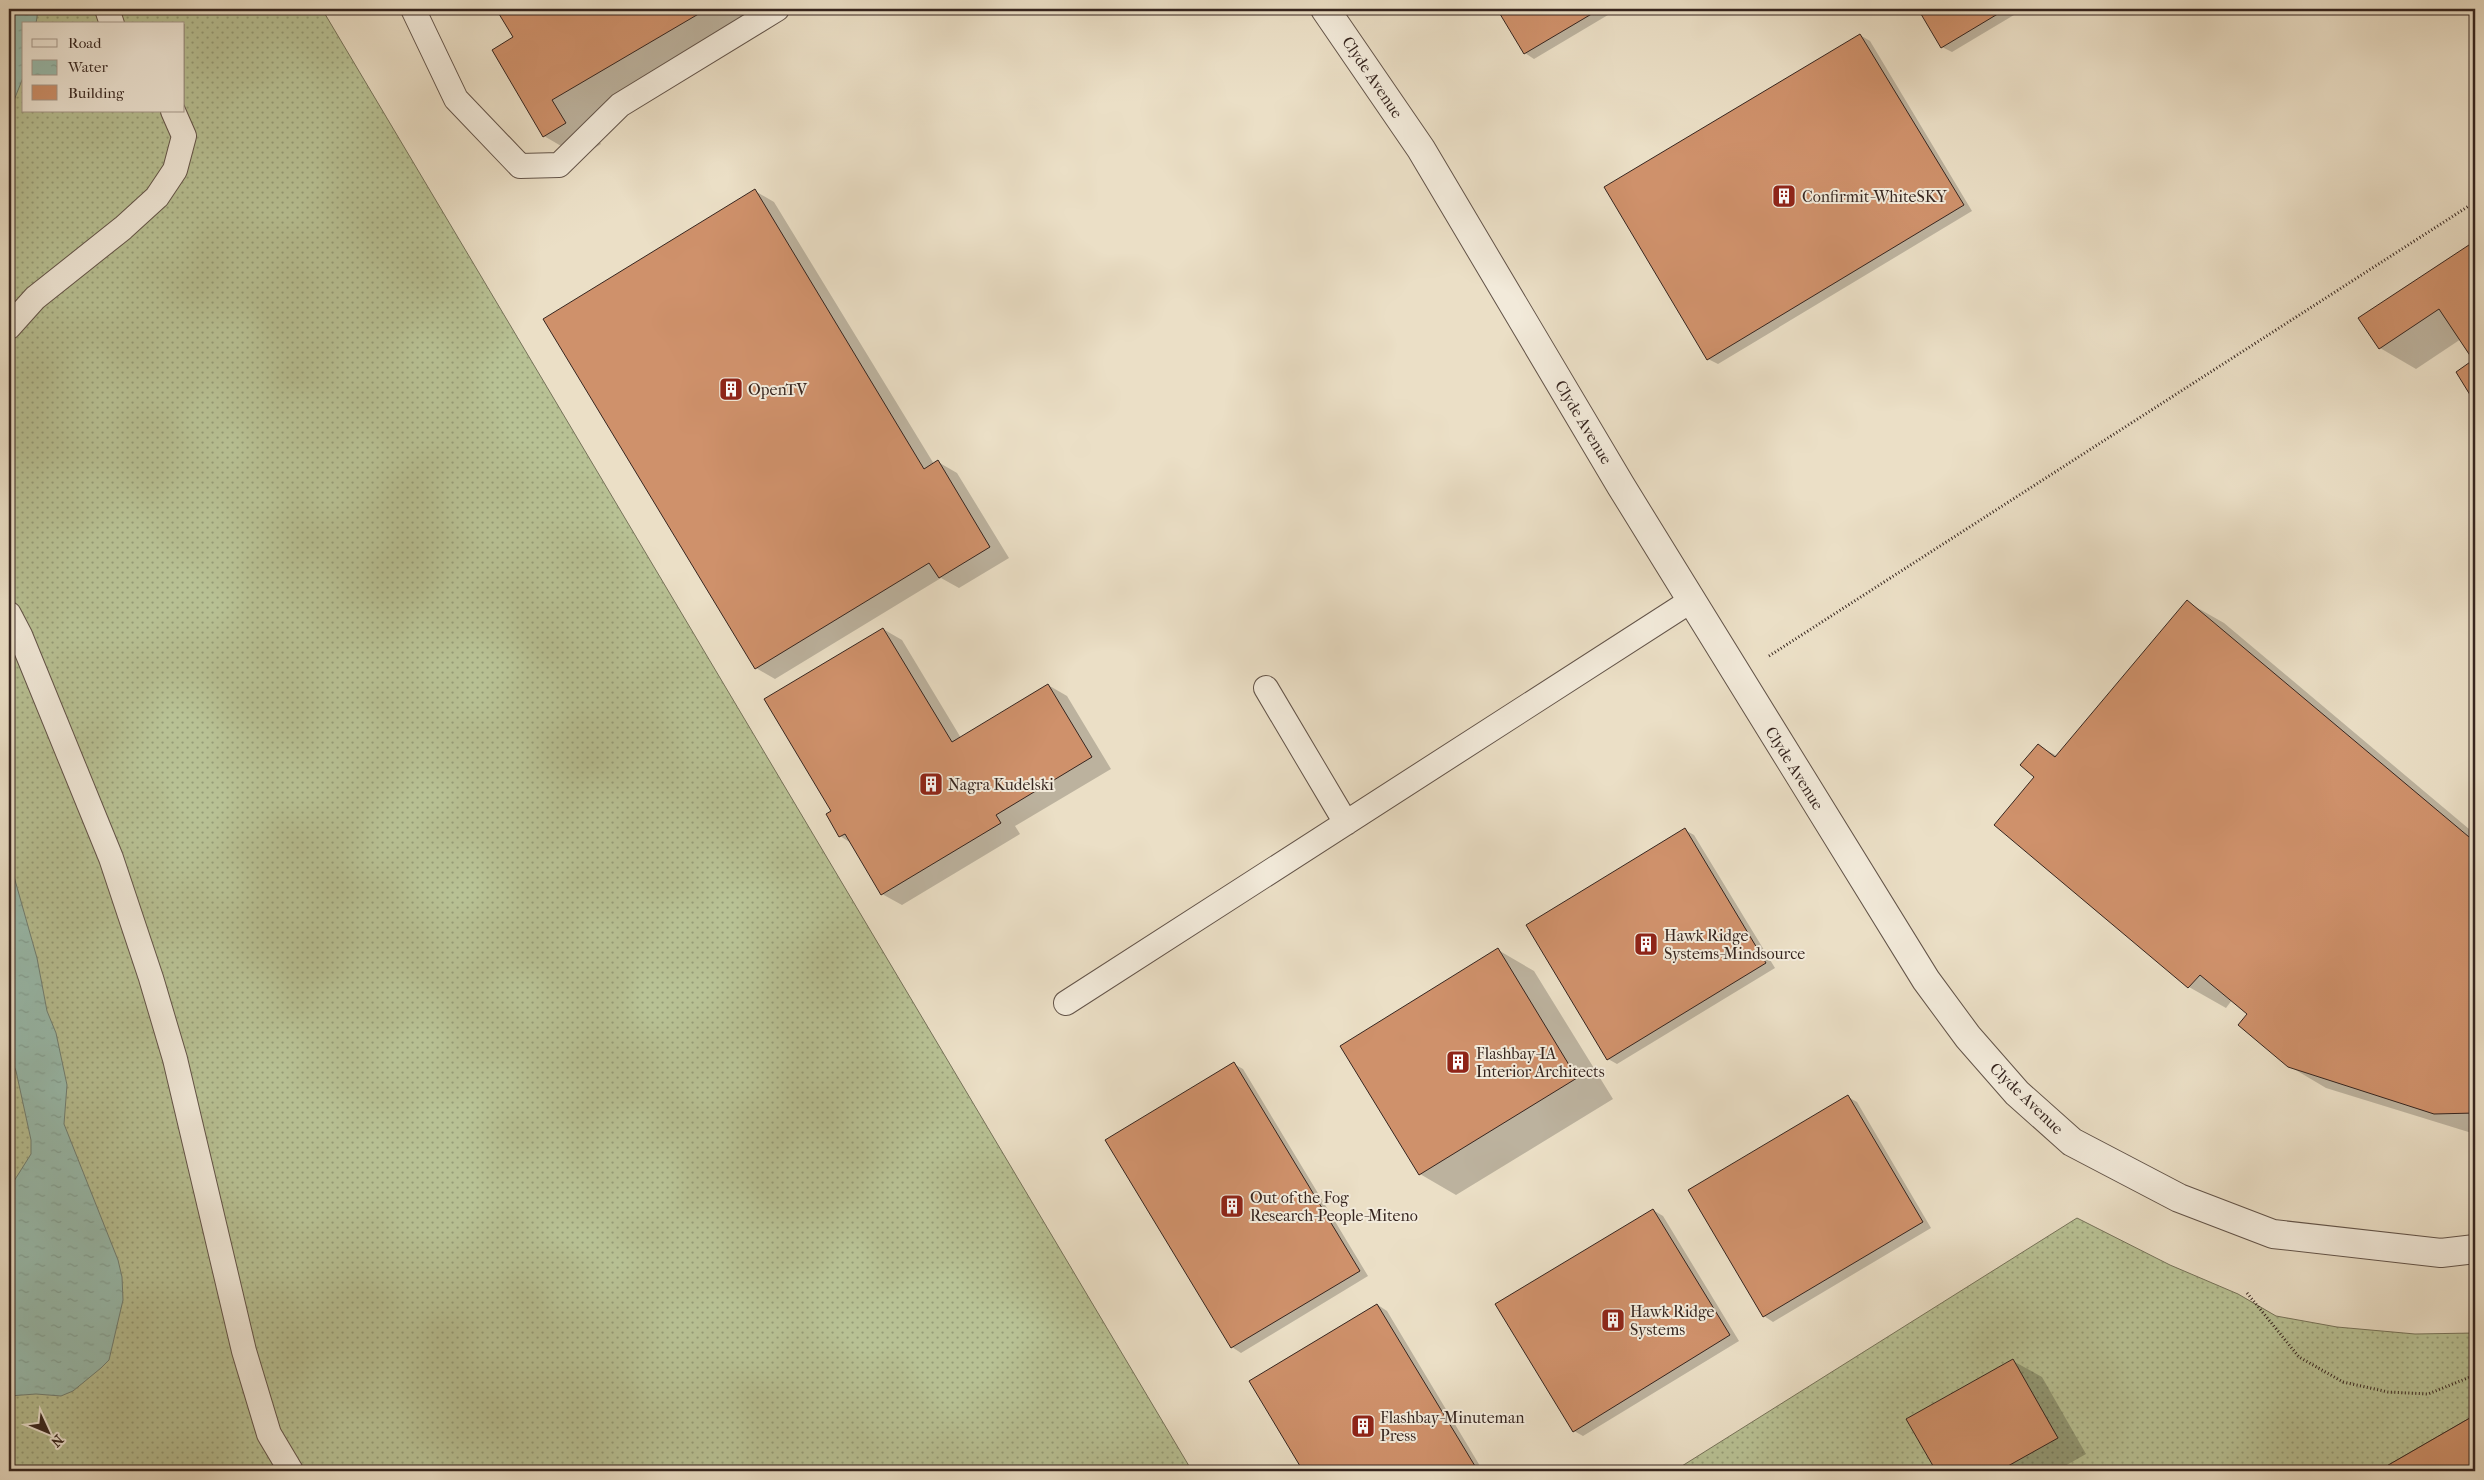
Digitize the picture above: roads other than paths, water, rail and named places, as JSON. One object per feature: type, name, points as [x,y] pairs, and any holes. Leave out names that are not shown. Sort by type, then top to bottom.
[{"type":"street","name":"Clyde Avenue","points":[[1325,9],[1421,149],[1621,486],[1926,980],[1968,1037],[2017,1093],[2072,1142],[2179,1198],[2273,1234],[2441,1253],[2475,1249]]},
{"type":"lane","points":[[107,9],[111,22]]},
{"type":"lane","points":[[412,9],[456,99],[520,166],[559,165],[620,105],[777,9]]},
{"type":"lane","points":[[9,327],[36,298],[157,198],[175,170],[184,136],[173,112]]},
{"type":"lane","points":[[1066,1003],[1692,600]]},
{"type":"lane","points":[[9,614],[20,635],[67,746],[117,876],[176,1059],[244,1351],[269,1434],[292,1471]]},
{"type":"lane","points":[[1266,688],[1346,824]]},
{"type":"water","points":[[9,9],[38,9],[36,22],[22,22],[22,80],[9,113]]},
{"type":"water","points":[[9,838],[13,873],[37,958],[47,1011],[56,1033],[67,1085],[64,1124],[118,1260],[122,1277],[123,1300],[109,1360],[73,1391],[61,1396],[36,1394],[9,1396],[9,1189],[31,1154],[31,1140],[16,1071],[9,1054]]},
{"type":"place","name":"Confirmit-WhiteSKY","points":[[1784,196]]},
{"type":"place","name":"OpenTV","points":[[731,389]]},
{"type":"place","name":"Nagra Kudelski","points":[[931,784]]},
{"type":"place","name":"Hawk Ridge Systems-Mindsource","points":[[1646,944]]},
{"type":"place","name":"Flashbay-IA Interior Architects","points":[[1458,1062]]},
{"type":"place","name":"Out of the Fog Research-People-Miteno","points":[[1232,1206]]},
{"type":"place","name":"Hawk Ridge Systems","points":[[1613,1320]]},
{"type":"place","name":"Flashbay-Minuteman Press","points":[[1363,1426]]}]
